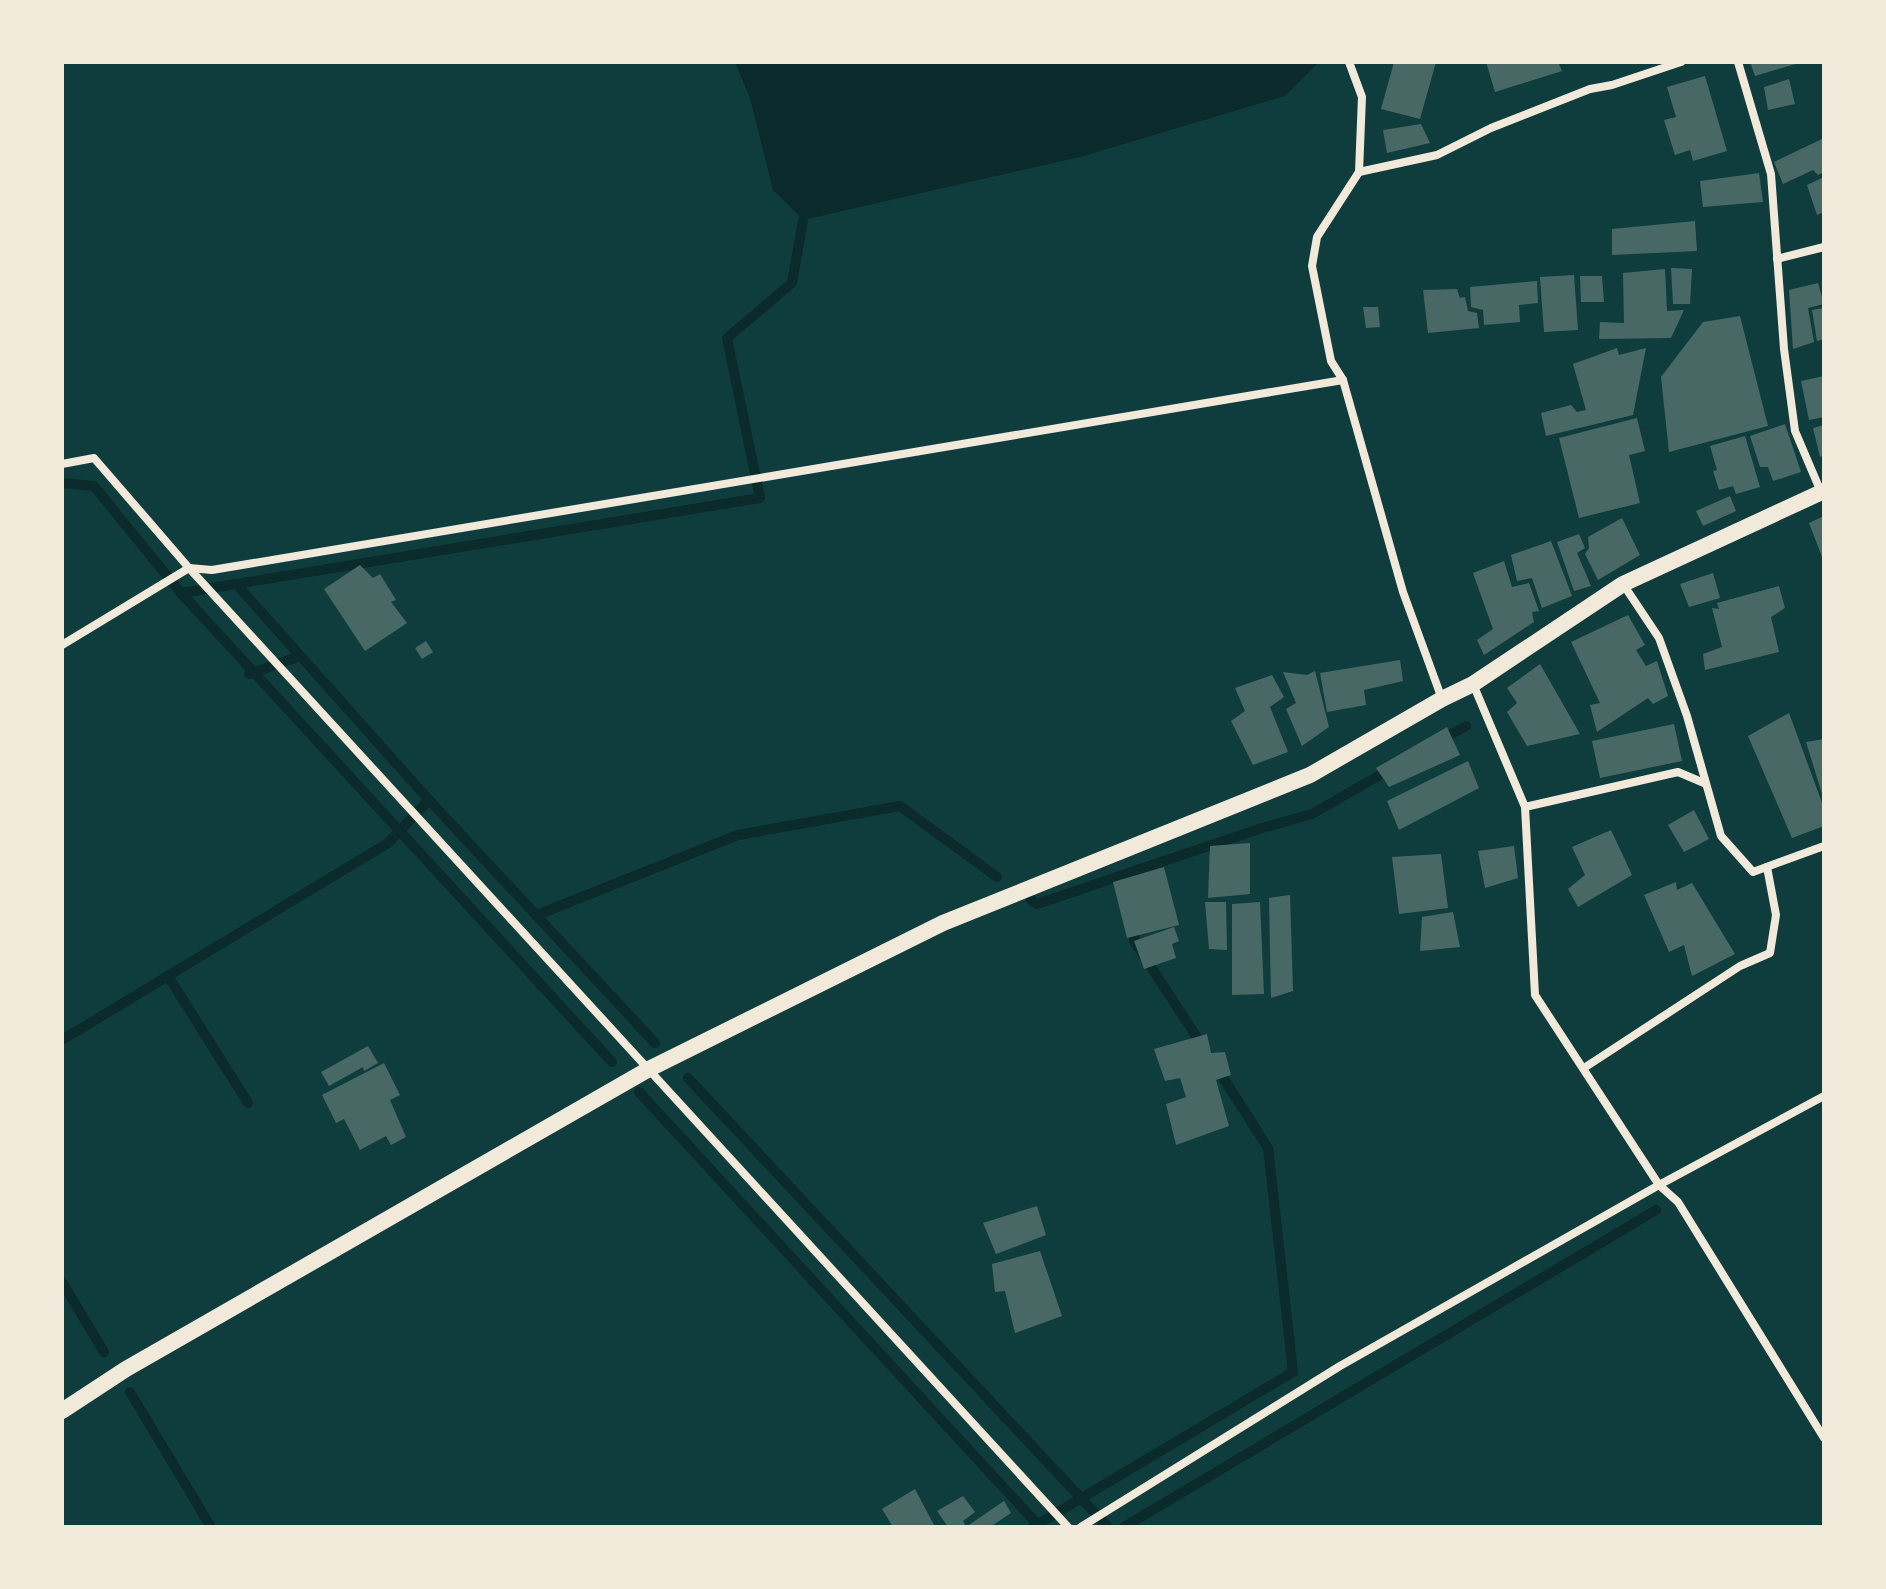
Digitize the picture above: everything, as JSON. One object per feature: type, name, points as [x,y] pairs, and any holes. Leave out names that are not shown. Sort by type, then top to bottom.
[{"type":"main road","points":[[62,1411],[126,1369],[649,1069],[943,923],[1310,775],[1473,684],[1623,584],[1823,492]]},
{"type":"street","points":[[1349,62],[1362,97],[1359,172],[1317,237],[1312,266],[1331,361],[1343,380],[1403,592],[1442,699]]},
{"type":"street","points":[[1359,172],[1437,155],[1491,128],[1590,89],[1612,85],[1681,62]]},
{"type":"street","points":[[1738,62],[1771,174],[1784,349],[1795,431],[1823,492]]},
{"type":"street","points":[[1777,259],[1824,247]]},
{"type":"street","points":[[62,645],[189,568],[212,570],[1343,380]]},
{"type":"street","points":[[62,464],[94,458],[189,568],[1068,1527]]},
{"type":"street","points":[[1623,584],[1659,638],[1687,716],[1721,836],[1753,872],[1824,846]]},
{"type":"street","points":[[1473,684],[1525,807],[1535,995],[1659,1185],[1678,1202],[1824,1438]]},
{"type":"street","points":[[1525,807],[1678,772],[1704,783]]},
{"type":"street","points":[[1584,1068],[1740,966],[1770,953],[1776,915],[1767,867]]},
{"type":"street","points":[[1081,1527],[1340,1366],[1659,1185],[1824,1096]]},
{"type":"water","points":[[735,62],[1319,62],[1285,96],[1080,157],[803,220],[773,190],[750,98]]},
{"type":"building","points":[[1394,62],[1436,62],[1420,119],[1381,109]]},
{"type":"building","points":[[1486,62],[1558,62],[1562,71],[1495,92]]},
{"type":"building","points":[[1750,62],[1799,62],[1799,63],[1755,76]]},
{"type":"building","points":[[1705,76],[1727,151],[1693,161],[1690,150],[1675,155],[1664,120],[1676,117],[1667,87]]},
{"type":"building","points":[[1789,79],[1795,104],[1768,110],[1764,87]]},
{"type":"building","points":[[1421,124],[1430,143],[1387,153],[1383,130]]},
{"type":"building","points":[[1824,138],[1824,172],[1818,175],[1813,170],[1783,184],[1774,162]]},
{"type":"building","points":[[1759,173],[1763,202],[1703,207],[1700,181]]},
{"type":"building","points":[[1824,177],[1824,212],[1817,215],[1807,185]]},
{"type":"building","points":[[1695,221],[1697,251],[1612,255],[1612,229]]},
{"type":"building","points":[[1671,268],[1692,269],[1690,304],[1673,304]]},
{"type":"building","points":[[1665,269],[1667,311],[1684,310],[1671,338],[1599,339],[1600,322],[1624,323],[1623,273]]},
{"type":"building","points":[[1574,275],[1578,330],[1544,332],[1540,277]]},
{"type":"building","points":[[1580,276],[1602,276],[1604,302],[1581,302]]},
{"type":"building","points":[[1537,281],[1538,303],[1519,305],[1520,322],[1484,325],[1483,310],[1471,307],[1470,287]]},
{"type":"building","points":[[1818,283],[1824,304],[1808,308],[1814,342],[1793,349],[1789,290]]},
{"type":"building","points":[[1457,289],[1460,298],[1465,297],[1468,311],[1477,313],[1479,328],[1428,333],[1423,290]]},
{"type":"building","points":[[1363,307],[1378,307],[1380,327],[1366,328]]},
{"type":"building","points":[[1824,308],[1824,339],[1817,341],[1812,310]]},
{"type":"building","points":[[1740,316],[1768,426],[1669,452],[1661,377],[1703,322]]},
{"type":"building","points":[[1617,348],[1619,355],[1646,348],[1633,415],[1546,436],[1541,413],[1571,405],[1577,412],[1586,410],[1573,364]]},
{"type":"building","points":[[1824,376],[1824,417],[1809,420],[1801,381]]},
{"type":"building","points":[[1637,418],[1645,451],[1629,455],[1640,503],[1579,518],[1559,438]]},
{"type":"building","points":[[1785,424],[1801,472],[1773,481],[1768,467],[1760,467],[1750,436]]},
{"type":"building","points":[[1824,425],[1824,455],[1820,457],[1813,428]]},
{"type":"building","points":[[1745,436],[1760,487],[1736,494],[1733,486],[1719,490],[1710,446]]},
{"type":"building","points":[[1730,496],[1736,511],[1703,526],[1696,511]]},
{"type":"building","points":[[1824,516],[1824,562],[1809,523]]},
{"type":"building","points":[[1622,518],[1640,555],[1598,580],[1585,554],[1589,548],[1588,537]]},
{"type":"building","points":[[1579,534],[1585,548],[1577,553],[1591,586],[1574,591],[1557,542]]},
{"type":"building","points":[[1551,541],[1572,596],[1542,608],[1532,578],[1517,581],[1511,555]]},
{"type":"building","points":[[1504,561],[1512,587],[1529,583],[1539,611],[1532,612],[1534,622],[1484,655],[1477,640],[1493,629],[1473,573]]},
{"type":"building","points":[[360,565],[373,578],[380,574],[396,600],[391,602],[407,623],[365,651],[324,589]]},
{"type":"building","points":[[1713,573],[1720,598],[1689,607],[1680,584]]},
{"type":"building","points":[[1779,586],[1785,608],[1771,617],[1779,652],[1705,670],[1703,654],[1722,647],[1712,608],[1719,609],[1717,603]]},
{"type":"building","points":[[1628,615],[1645,645],[1636,650],[1646,666],[1657,661],[1668,696],[1653,704],[1648,698],[1597,732],[1590,705],[1600,703],[1571,642]]},
{"type":"building","points":[[426,641],[433,652],[422,659],[415,648]]},
{"type":"building","points":[[1400,660],[1403,681],[1364,690],[1366,705],[1327,712],[1320,673]]},
{"type":"building","points":[[1540,664],[1580,734],[1527,746],[1507,712],[1517,703],[1507,688]]},
{"type":"building","points":[[1315,671],[1329,727],[1302,746],[1286,709],[1296,703],[1283,672],[1307,675]]},
{"type":"building","points":[[1272,675],[1284,697],[1270,707],[1288,752],[1253,765],[1231,721],[1245,711],[1235,688]]},
{"type":"building","points":[[1789,713],[1824,808],[1824,826],[1792,838],[1748,736]]},
{"type":"building","points":[[1674,724],[1682,761],[1600,778],[1592,741]]},
{"type":"building","points":[[1447,727],[1460,755],[1389,787],[1376,768]]},
{"type":"building","points":[[1824,739],[1824,797],[1823,797],[1806,742]]},
{"type":"building","points":[[1468,761],[1479,788],[1399,830],[1387,801]]},
{"type":"building","points":[[1694,810],[1709,839],[1684,852],[1668,825]]},
{"type":"building","points":[[1611,830],[1632,875],[1578,907],[1568,889],[1585,875],[1572,847]]},
{"type":"building","points":[[1250,843],[1250,894],[1208,898],[1210,846]]},
{"type":"building","points":[[1514,846],[1518,878],[1485,888],[1478,851]]},
{"type":"building","points":[[1441,854],[1448,908],[1399,914],[1392,857]]},
{"type":"building","points":[[1164,867],[1179,925],[1127,938],[1113,882]]},
{"type":"building","points":[[1676,882],[1677,890],[1692,883],[1735,954],[1692,976],[1684,945],[1669,952],[1644,895]]},
{"type":"building","points":[[1290,895],[1293,991],[1271,998],[1269,898]]},
{"type":"building","points":[[1205,902],[1226,902],[1227,950],[1209,949]]},
{"type":"building","points":[[1260,902],[1264,994],[1232,995],[1232,904]]},
{"type":"building","points":[[1453,912],[1460,947],[1420,951],[1422,917]]},
{"type":"building","points":[[1174,927],[1179,941],[1172,944],[1176,958],[1144,969],[1134,941]]},
{"type":"building","points":[[1207,1034],[1211,1053],[1225,1052],[1231,1075],[1216,1080],[1229,1126],[1176,1145],[1166,1104],[1186,1097],[1180,1078],[1165,1081],[1154,1049]]},
{"type":"building","points":[[368,1046],[378,1063],[364,1071],[363,1067],[329,1086],[321,1072]]},
{"type":"building","points":[[384,1063],[400,1095],[390,1100],[406,1137],[391,1145],[386,1136],[360,1150],[344,1119],[336,1123],[322,1095]]},
{"type":"building","points":[[1037,1206],[1046,1235],[996,1254],[983,1223]]},
{"type":"building","points":[[1040,1251],[1062,1316],[1015,1333],[1005,1291],[995,1292],[992,1264]]},
{"type":"building","points":[[915,1489],[935,1527],[893,1527],[882,1509]]},
{"type":"building","points":[[963,1496],[975,1512],[963,1521],[966,1527],[948,1527],[937,1511]]},
{"type":"building","points":[[1004,1501],[1011,1513],[990,1527],[966,1527]]},
{"type":"waterway","points":[[612,1062],[181,593],[760,498],[727,338],[792,283],[803,220]]},
{"type":"waterway","points":[[62,483],[94,486],[181,593]]},
{"type":"waterway","points":[[237,585],[429,800],[655,1043]]},
{"type":"waterway","points":[[249,674],[300,656]]},
{"type":"waterway","points":[[1441,740],[1466,726]]},
{"type":"waterway","points":[[1031,900],[1037,904],[1312,814],[1392,768]]},
{"type":"waterway","points":[[62,1040],[388,843],[429,800]]},
{"type":"waterway","points":[[537,915],[738,835],[900,806],[997,877]]},
{"type":"waterway","points":[[1136,925],[1134,941],[1204,1048]]},
{"type":"waterway","points":[[168,976],[248,1103]]},
{"type":"waterway","points":[[1033,1527],[1293,1372],[1268,1148],[1217,1068]]},
{"type":"waterway","points":[[688,1078],[1108,1527]]},
{"type":"waterway","points":[[639,1092],[1040,1527]]},
{"type":"waterway","points":[[1124,1527],[1656,1210]]},
{"type":"waterway","points":[[62,1282],[104,1352]]},
{"type":"waterway","points":[[130,1392],[211,1527]]}]
